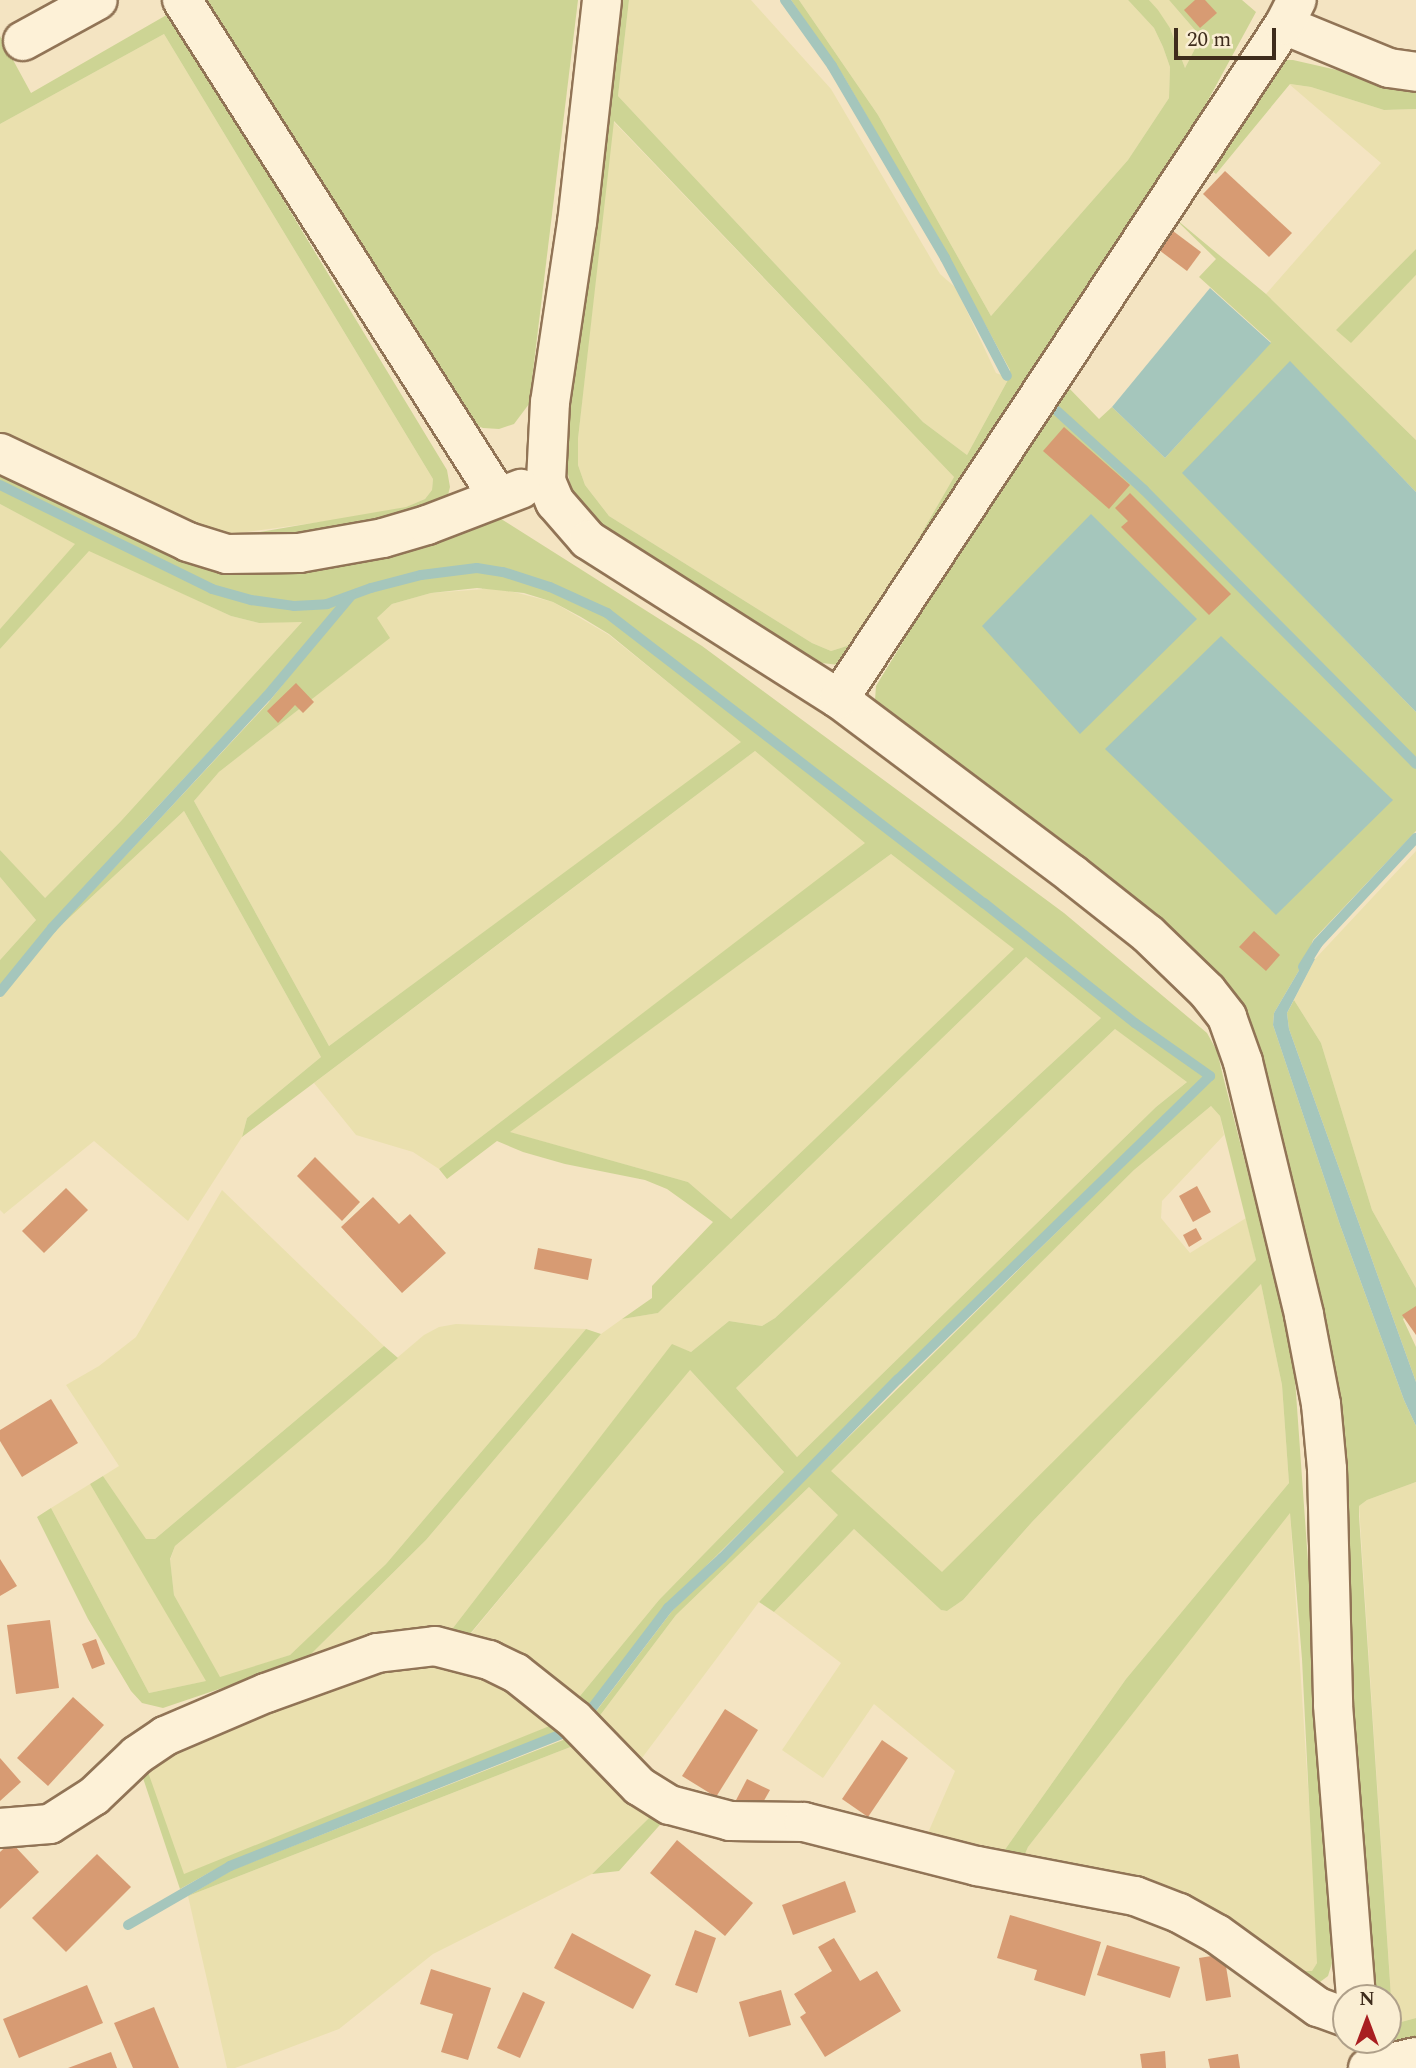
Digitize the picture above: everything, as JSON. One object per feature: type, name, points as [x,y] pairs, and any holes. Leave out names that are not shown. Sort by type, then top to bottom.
[{"type":"street","points":[[23,41],[98,0]]},
{"type":"street","points":[[183,0],[498,497]]},
{"type":"street","points":[[601,0],[576,222],[550,402],[546,481],[555,502],[588,540],[839,699],[1148,934],[1207,991],[1227,1017],[1243,1062],[1321,1404],[1327,1469],[1333,1705],[1355,1984]]},
{"type":"street","points":[[839,699],[1290,12],[1389,68],[1416,72]]},
{"type":"street","points":[[0,453],[188,542],[227,554],[263,556],[338,548],[427,526],[546,481]]},
{"type":"street","points":[[0,1828],[50,1824],[94,1796],[137,1755],[165,1736],[266,1693],[377,1653],[435,1646],[476,1656],[516,1672],[575,1720],[639,1786],[670,1805],[730,1821],[804,1822],[977,1866],[1135,1896],[1179,1913],[1217,1934],[1318,2007],[1332,2012]]},
{"type":"street","points":[[1366,2068],[1416,2057]]},
{"type":"shaded area","points":[[629,0],[751,0],[831,89],[940,274],[956,288],[996,373],[1009,378],[967,455],[923,422],[618,96]]},
{"type":"shaded area","points":[[799,0],[1128,0],[1154,28],[1163,47],[1170,67],[1169,98],[1128,160],[991,316],[878,115]]},
{"type":"shaded area","points":[[1149,0],[1169,0],[1201,37],[1185,68],[1170,28]]},
{"type":"shaded area","points":[[164,34],[433,479],[432,490],[425,499],[406,507],[365,516],[217,536],[0,441],[0,124]]},
{"type":"shaded area","points":[[1289,84],[1311,87],[1384,110],[1416,109],[1416,249],[1337,330],[1351,342],[1416,275],[1416,440],[1266,294],[1381,163]]},
{"type":"shaded area","points":[[613,121],[954,477],[891,586],[860,633],[847,646],[831,651],[812,643],[609,516],[585,485],[578,465],[578,439]]},
{"type":"shaded area","points":[[0,504],[76,544],[0,629]]},
{"type":"shaded area","points":[[89,550],[231,616],[259,623],[303,621],[121,821],[44,899],[0,850],[0,649]]},
{"type":"shaded area","points":[[498,588],[553,602],[609,635],[742,742],[329,1046],[194,801],[219,772],[389,638],[376,619],[392,604],[431,593]]},
{"type":"shaded area","points":[[755,751],[866,843],[439,1169],[413,1152],[356,1135],[314,1083]]},
{"type":"shaded area","points":[[184,811],[321,1057],[247,1118],[242,1137],[188,1221],[94,1141],[4,1214],[0,1210],[0,998],[56,930]]},
{"type":"shaded area","points":[[1416,851],[1416,1288],[1372,1210],[1321,1043],[1294,1000],[1315,959]]},
{"type":"shaded area","points":[[891,854],[1015,949],[731,1219],[688,1182],[509,1132]]},
{"type":"shaded area","points":[[0,877],[36,920],[0,960]]},
{"type":"shaded area","points":[[1026,957],[1101,1018],[775,1318],[762,1326],[729,1321],[691,1352],[672,1345],[453,1628],[435,1640],[305,1660],[426,1540],[601,1334],[622,1319],[658,1313]]},
{"type":"shaded area","points":[[1115,1029],[1188,1081],[1156,1107],[797,1457],[736,1388]]},
{"type":"shaded area","points":[[1211,1106],[1220,1116],[1224,1135],[1162,1201],[1161,1218],[1190,1253],[1246,1218],[1256,1260],[942,1573],[830,1471],[1134,1170]]},
{"type":"shaded area","points":[[222,1190],[384,1346],[155,1539],[146,1540],[103,1476],[119,1466],[66,1385],[99,1366],[136,1337]]},
{"type":"shaded area","points":[[1261,1284],[1282,1385],[1289,1483],[1126,1679],[999,1858],[924,1842],[955,1771],[874,1704],[823,1778],[782,1750],[841,1663],[774,1612],[854,1529],[941,1610],[947,1611],[963,1600],[1032,1522]]},
{"type":"shaded area","points":[[456,1324],[586,1329],[386,1564],[351,1600],[290,1655],[220,1678],[174,1595],[170,1560],[175,1546],[424,1335],[439,1327]]},
{"type":"shaded area","points":[[689,1369],[784,1472],[659,1600],[580,1696],[574,1698],[469,1636]]},
{"type":"shaded area","points":[[1416,1482],[1416,2018],[1402,2022],[1402,1984],[1390,1984],[1359,1506],[1367,1500]]},
{"type":"shaded area","points":[[90,1484],[207,1681],[149,1693],[51,1508]]},
{"type":"shaded area","points":[[809,1487],[839,1515],[759,1602],[636,1766],[592,1726],[676,1615]]},
{"type":"shaded area","points":[[1290,1512],[1318,1941],[1317,1963],[1312,1971],[1303,1971],[1249,1935],[1021,1863],[1028,1847]]},
{"type":"shaded area","points":[[427,1660],[502,1684],[553,1725],[183,1875],[147,1772],[162,1758],[274,1692]]},
{"type":"shaded area","points":[[573,1746],[593,1770],[649,1818],[592,1874],[433,1954],[339,2029],[235,2068],[227,2068],[188,1896]]},
{"type":"green space","points":[[202,0],[578,0],[529,404],[514,424],[499,429],[483,428],[468,422]]},
{"type":"green space","points":[[612,0],[629,0],[618,96],[923,422],[967,455],[1009,378],[1010,370],[940,242],[844,77],[791,0],[799,0],[878,115],[991,316],[1128,160],[1169,98],[1170,67],[1163,47],[1154,28],[1128,0],[1149,0],[1158,10],[1170,28],[1185,68],[1201,37],[1169,0],[1242,0],[1256,12],[1200,115],[890,603],[839,665],[805,661],[600,528],[581,507],[572,491],[563,454]],"holes":[[[614,121],[954,477],[891,586],[860,633],[847,646],[831,651],[812,643],[609,516],[585,485],[578,465],[578,439]]]},
{"type":"green space","points":[[170,13],[447,470],[450,487],[448,495],[431,511],[271,540],[217,536],[260,532],[406,507],[425,499],[432,490],[433,479],[164,34],[0,124],[0,36],[31,93]]},
{"type":"green space","points":[[1277,60],[1293,60],[1416,88],[1416,109],[1384,110],[1311,87],[1290,84],[1216,174],[1207,167]]},
{"type":"green space","points":[[1171,215],[1266,294],[1416,440],[1416,492],[1290,362],[1183,473],[1416,712],[1416,760],[1146,489],[1059,409],[1055,413],[1142,492],[1416,767],[1416,831],[1313,940],[1308,955],[1274,1013],[1273,1025],[1340,1225],[1416,1426],[1416,1482],[1367,1500],[1359,1506],[1390,1984],[1368,1984],[1337,1478],[1196,954],[1165,922],[880,709],[875,700],[876,686],[1066,385],[1099,419],[1112,407],[1165,458],[1271,342],[1199,277],[1216,259]]},
{"type":"green space","points":[[1416,249],[1416,275],[1351,343],[1336,330]]},
{"type":"green space","points":[[0,467],[165,550],[498,517],[702,646],[1064,913],[1207,1033],[1217,1051],[1288,1330],[1295,1379],[1325,1801],[1332,1963],[1328,1976],[1320,1982],[1306,1981],[1249,1935],[1303,1971],[1312,1971],[1317,1963],[1302,1659],[1290,1513],[1028,1847],[1021,1863],[999,1858],[1126,1679],[1289,1483],[1282,1385],[1261,1284],[1032,1522],[963,1600],[947,1611],[941,1610],[854,1529],[774,1612],[759,1602],[838,1515],[809,1487],[676,1615],[592,1726],[588,1722],[672,1611],[1208,1083],[1213,1077],[1211,1074],[1189,1062],[986,901],[608,611],[550,585],[504,569],[478,565],[420,573],[370,586],[326,602],[294,604],[251,597],[213,587],[0,482]],"holes":[[[1211,1106],[1220,1116],[1256,1260],[942,1572],[831,1471],[1134,1170]]]},
{"type":"green space","points":[[0,488],[211,591],[293,609],[327,607],[341,602],[262,695],[145,820],[0,986],[0,960],[36,920],[0,877],[0,850],[45,898],[121,821],[302,622],[259,623],[231,616],[89,551],[0,649],[0,629],[75,544],[0,504]]},
{"type":"green space","points":[[477,570],[503,574],[549,589],[606,616],[983,904],[1133,1025],[1206,1077],[895,1378],[667,1605],[581,1716],[435,1640],[453,1628],[672,1344],[691,1352],[729,1321],[762,1326],[775,1318],[1101,1018],[1026,957],[658,1313],[622,1319],[652,1298],[652,1286],[713,1222],[667,1189],[645,1180],[565,1164],[497,1141],[447,1179],[439,1169],[865,843],[755,751],[242,1137],[247,1118],[321,1057],[184,811],[56,930],[268,703],[352,598],[421,578]],"holes":[[[477,588],[524,593],[553,602],[609,634],[741,742],[329,1046],[194,801],[219,772],[390,638],[377,618],[392,604],[431,593]],[[891,854],[1014,949],[731,1219],[688,1182],[510,1132]],[[1115,1029],[1187,1082],[1156,1107],[797,1457],[736,1388]],[[690,1370],[784,1472],[659,1600],[580,1696],[574,1698],[469,1635]]]},
{"type":"green space","points":[[1294,1000],[1321,1043],[1372,1210],[1416,1288],[1416,1307],[1403,1319],[1416,1347],[1416,1382],[1289,1029],[1287,1013]]},
{"type":"green space","points":[[586,1329],[601,1334],[426,1540],[305,1660],[163,1708],[142,1703],[131,1691],[88,1619],[37,1517],[51,1508],[149,1693],[206,1681],[90,1484],[103,1476],[146,1539],[155,1539],[384,1346],[398,1358],[175,1546],[170,1559],[174,1595],[220,1677],[290,1655],[386,1564]]},
{"type":"green space","points":[[383,1657],[499,1672],[666,1818],[619,1871],[592,1874],[649,1818],[593,1770],[573,1746],[188,1896],[232,1870],[563,1740],[564,1733],[553,1733],[212,1871],[180,1889],[139,1766],[162,1758],[148,1772],[184,1874],[552,1725],[547,1715],[481,1673]]},
{"type":"green space","points":[[1416,2018],[1416,2038],[1403,2042],[1402,2022]]},
{"type":"water","points":[[1210,288],[1271,343],[1165,458],[1112,407]]},
{"type":"water","points":[[1290,361],[1416,492],[1416,712],[1182,473]]},
{"type":"water","points":[[1091,514],[1197,619],[1080,734],[982,626]]},
{"type":"water","points":[[1221,636],[1393,800],[1276,915],[1105,749]]},
{"type":"water","points":[[1308,955],[1315,959],[1287,1013],[1289,1029],[1416,1382],[1416,1426],[1340,1225],[1273,1025],[1274,1013]]},
{"type":"building","points":[[1195,0],[1205,0],[1217,13],[1200,28],[1184,10]]},
{"type":"building","points":[[1225,171],[1292,233],[1269,257],[1203,194]]},
{"type":"building","points":[[1173,231],[1201,252],[1187,271],[1159,250]]},
{"type":"building","points":[[1064,427],[1130,485],[1109,509],[1043,451]]},
{"type":"building","points":[[1130,493],[1231,594],[1209,615],[1121,527],[1128,521],[1115,508]]},
{"type":"building","points":[[296,683],[314,702],[303,713],[295,705],[278,723],[267,711]]},
{"type":"building","points":[[1254,931],[1280,955],[1266,971],[1239,947]]},
{"type":"building","points":[[315,1157],[360,1202],[342,1221],[297,1176]]},
{"type":"building","points":[[1197,1186],[1211,1212],[1193,1222],[1179,1196]]},
{"type":"building","points":[[66,1188],[88,1210],[44,1253],[22,1231]]},
{"type":"building","points":[[373,1197],[399,1224],[410,1214],[446,1253],[402,1293],[341,1227]]},
{"type":"building","points":[[1196,1228],[1202,1239],[1189,1247],[1183,1235]]},
{"type":"building","points":[[538,1248],[592,1259],[588,1280],[534,1269]]},
{"type":"building","points":[[1416,1306],[1416,1335],[1402,1315]]},
{"type":"building","points":[[51,1399],[78,1443],[22,1477],[0,1441],[0,1430]]},
{"type":"building","points":[[0,1559],[17,1586],[0,1596]]},
{"type":"building","points":[[50,1620],[59,1688],[16,1694],[7,1625]]},
{"type":"building","points":[[96,1639],[105,1664],[92,1669],[82,1644]]},
{"type":"building","points":[[73,1697],[104,1725],[48,1786],[17,1758]]},
{"type":"building","points":[[725,1709],[758,1730],[716,1797],[682,1776]]},
{"type":"building","points":[[882,1740],[908,1758],[868,1817],[842,1799]]},
{"type":"building","points":[[0,1758],[21,1782],[0,1801]]},
{"type":"building","points":[[747,1779],[770,1790],[756,1815],[734,1804]]},
{"type":"building","points":[[677,1840],[753,1903],[725,1936],[650,1873]]},
{"type":"building","points":[[11,1842],[39,1872],[0,1909],[0,1852]]},
{"type":"building","points":[[97,1854],[131,1887],[66,1952],[32,1918]]},
{"type":"building","points":[[845,1881],[856,1912],[793,1935],[782,1905]]},
{"type":"building","points":[[1010,1915],[1101,1942],[1085,1996],[1034,1980],[1037,1970],[997,1958]]},
{"type":"building","points":[[695,1930],[716,1938],[697,1993],[675,1985]]},
{"type":"building","points":[[572,1933],[651,1975],[633,2009],[554,1968]]},
{"type":"building","points":[[834,1938],[860,1981],[877,1971],[901,2011],[825,2057],[800,2017],[806,2013],[794,1994],[832,1971],[818,1947]]},
{"type":"building","points":[[1107,1945],[1180,1967],[1170,1998],[1097,1975]]},
{"type":"building","points":[[1224,1954],[1231,1997],[1206,2001],[1199,1958]]},
{"type":"building","points":[[431,1969],[491,1988],[468,2060],[441,2052],[453,2014],[420,2004]]},
{"type":"building","points":[[87,1985],[103,2023],[19,2058],[3,2019]]},
{"type":"building","points":[[781,1990],[791,2025],[749,2037],[739,2002]]},
{"type":"building","points":[[523,1992],[545,2002],[520,2058],[497,2048]]},
{"type":"building","points":[[154,2007],[179,2068],[133,2068],[114,2023]]},
{"type":"building","points":[[1165,2051],[1166,2068],[1142,2068],[1140,2054]]},
{"type":"building","points":[[111,2052],[117,2068],[68,2068]]},
{"type":"building","points":[[1238,2054],[1240,2068],[1210,2068],[1208,2059]]},
{"type":"waterway","points":[[785,0],[832,66],[945,258],[1007,376]]},
{"type":"waterway","points":[[1057,411],[1144,490],[1416,764]]},
{"type":"waterway","points":[[0,485],[212,589],[251,600],[294,606],[327,604],[371,588],[421,575],[477,568],[503,572],[550,587],[607,613],[984,903],[1135,1023],[1210,1076],[898,1379],[722,1558],[668,1608],[583,1720]]},
{"type":"waterway","points":[[0,992],[52,928],[267,696],[351,596]]},
{"type":"waterway","points":[[1303,967],[1318,943],[1416,838]]},
{"type":"waterway","points":[[128,1925],[230,1866],[561,1734]]}]
